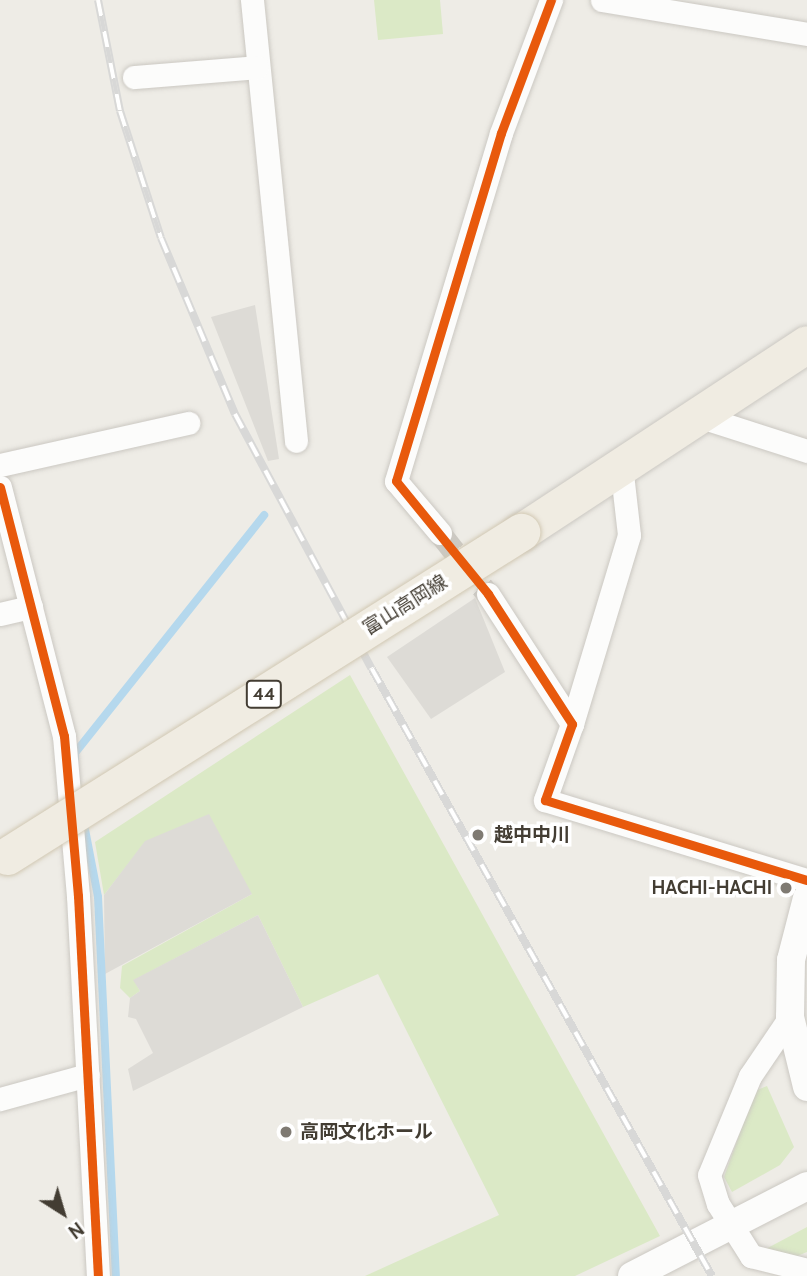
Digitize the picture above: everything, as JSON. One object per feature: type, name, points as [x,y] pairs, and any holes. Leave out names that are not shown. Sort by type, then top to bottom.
[{"type":"main road","name":"富山高岡線","points":[[3,858],[521,532],[807,344]]},
{"type":"street","points":[[252,0],[296,440]]},
{"type":"street","points":[[440,533],[396,481],[501,133],[551,0]]},
{"type":"street","points":[[602,0],[807,34]]},
{"type":"street","points":[[134,77],[257,67]]},
{"type":"street","points":[[698,416],[807,451]]},
{"type":"street","points":[[0,465],[188,423]]},
{"type":"street","points":[[621,465],[629,535],[572,724],[545,800],[807,880]]},
{"type":"street","points":[[0,487],[64,736],[78,896],[99,1276]]},
{"type":"street","points":[[488,593],[572,724]]},
{"type":"street","points":[[0,614],[31,607]]},
{"type":"street","points":[[807,898],[791,960],[790,1017],[807,1087]]},
{"type":"street","points":[[790,1017],[750,1076],[709,1175],[730,1226],[751,1256],[807,1270]]},
{"type":"street","points":[[0,1100],[88,1075]]},
{"type":"street","points":[[632,1276],[807,1186]]},
{"type":"green space","points":[[374,0],[440,0],[443,34],[378,40]]},
{"type":"green space","points":[[350,675],[660,1236],[575,1276],[365,1276],[499,1215],[378,974],[303,1007],[258,915],[134,980],[140,991],[130,998],[120,988],[122,966],[252,894],[146,841],[104,895],[95,842]]},
{"type":"green space","points":[[767,1086],[794,1147],[780,1165],[732,1192],[724,1177],[755,1091]]},
{"type":"green space","points":[[807,1227],[807,1252],[790,1259],[762,1251]]},
{"type":"shaded area","points":[[255,305],[279,459],[268,461],[211,317]]},
{"type":"shaded area","points":[[475,598],[505,672],[431,719],[387,657]]},
{"type":"shaded area","points":[[209,814],[252,894],[105,974],[104,895],[145,841]]},
{"type":"shaded area","points":[[258,915],[303,1007],[133,1091],[128,1069],[153,1053],[136,1019],[128,1017],[130,998],[140,991],[133,980]]},
{"type":"waterway","points":[[75,758],[75,753],[264,515]]},
{"type":"waterway","points":[[83,819],[98,897],[116,1276]]},
{"type":"tunnel","points":[[440,533],[488,594]]},
{"type":"railway","points":[[98,0],[120,111],[161,238],[235,414],[372,669],[712,1276]]},
{"type":"cycle path","points":[[551,0],[501,133],[396,481],[488,594],[572,724],[545,800],[807,880]]},
{"type":"cycle path","points":[[0,487],[64,736],[78,896],[98,1276]]},
{"type":"place","name":"越中中川","points":[[478,835]]},
{"type":"place","name":"HACHI-HACHI","points":[[786,888]]},
{"type":"place","name":"高岡文化ホール","points":[[286,1132]]}]
